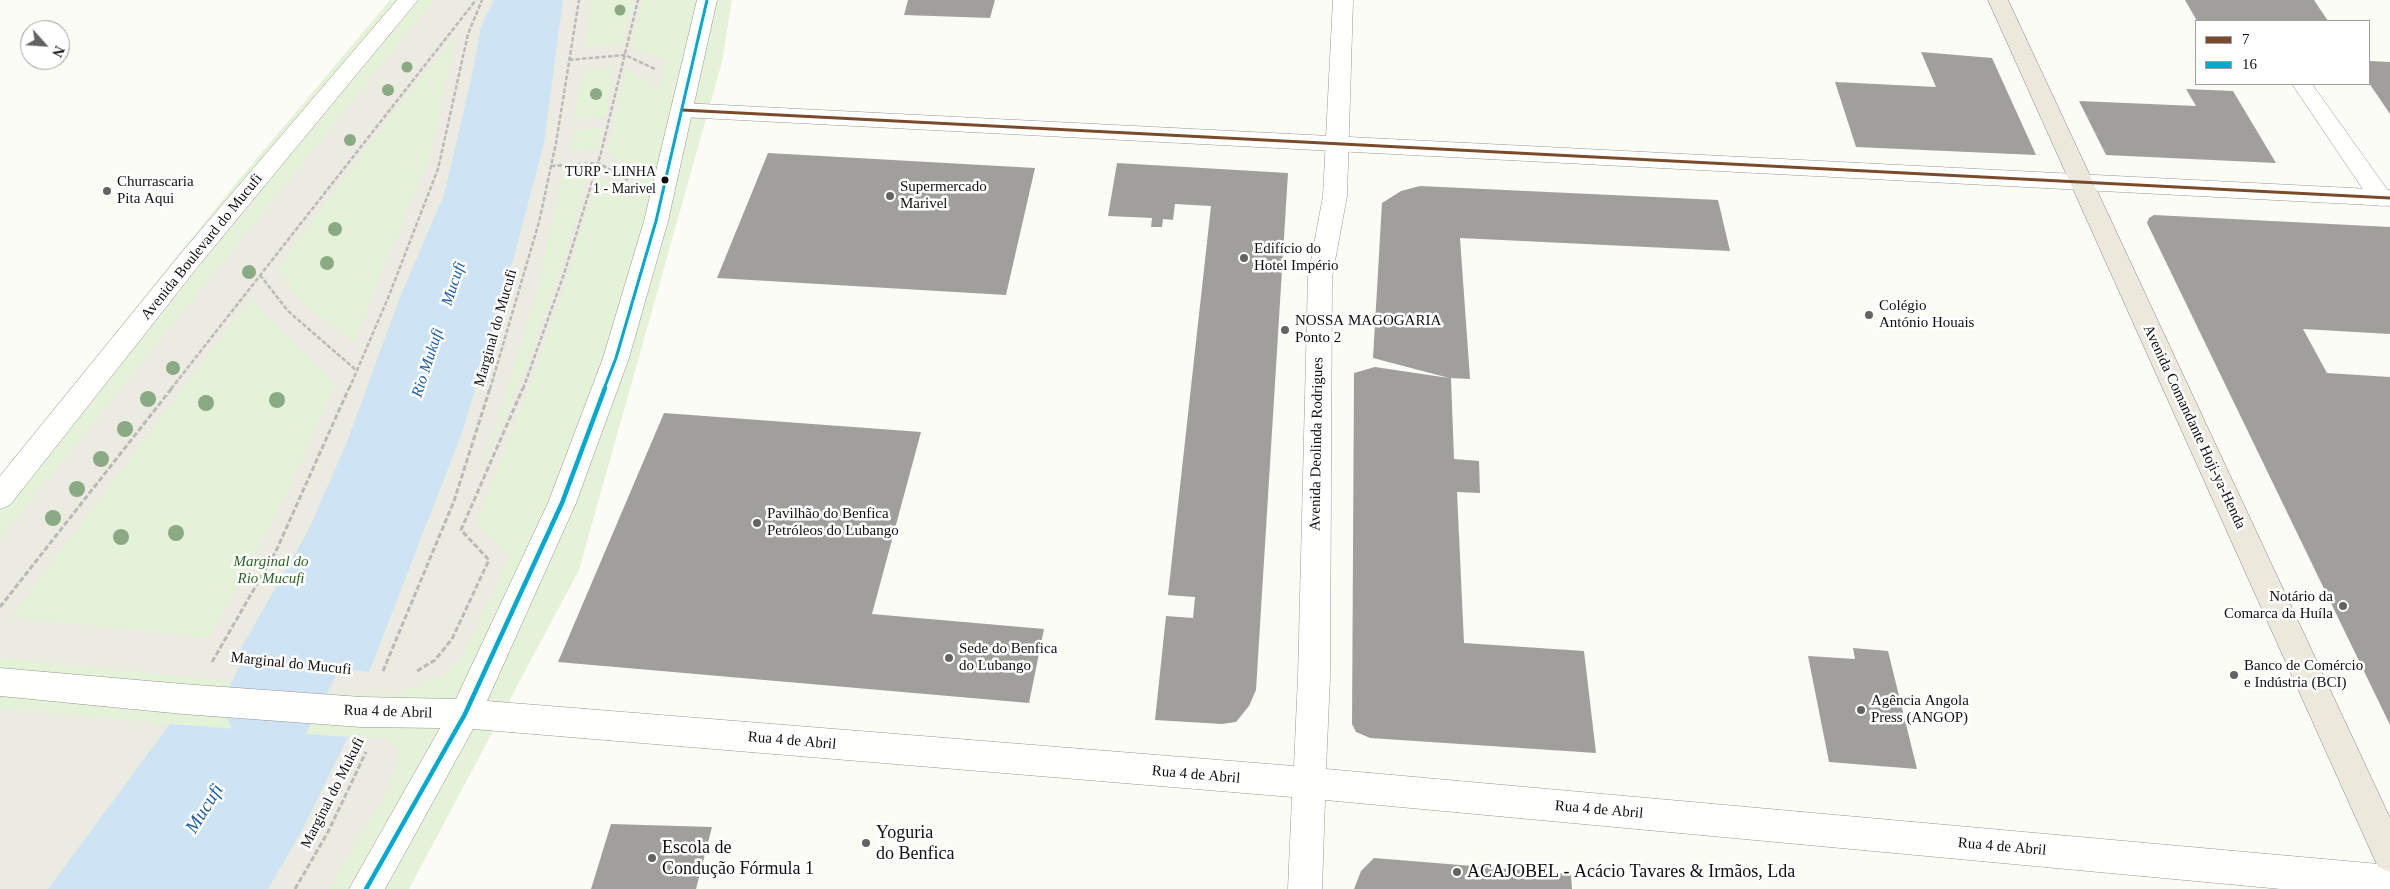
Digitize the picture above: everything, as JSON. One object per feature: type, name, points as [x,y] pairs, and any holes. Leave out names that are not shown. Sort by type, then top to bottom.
[{"type":"main road","name":"Avenida Comandante Hoji-ya-Henda","points":[[1998,0],[2390,855]]},
{"type":"street","name":"Avenida Boulevard do Mucufi","points":[[0,497],[191,258],[408,0]]},
{"type":"street","points":[[366,889],[465,714],[562,503],[616,358],[656,221],[707,0]]},
{"type":"street","name":"Avenida Deolinda Rodrigues","points":[[1305,889],[1314,678],[1320,277],[1335,196],[1343,0]]},
{"type":"street","points":[[2302,85],[2385,198]]},
{"type":"street","points":[[682,110],[2385,198]]},
{"type":"street","name":"Rua 4 de Abril","points":[[0,682],[182,699],[373,712],[465,714],[1309,783],[2390,882]]},
{"type":"path","points":[[0,607],[476,0]]},
{"type":"path","name":"Marginal do Mucufi","points":[[209,666],[276,551],[388,298],[438,169],[468,34],[482,0]]},
{"type":"path","name":"Marginal do Mucufi","points":[[381,676],[454,502],[494,377],[539,222],[551,166],[579,0]]},
{"type":"path","points":[[598,163],[638,0]]},
{"type":"path","points":[[569,60],[625,55],[663,72]]},
{"type":"path","points":[[551,166],[598,163],[630,181]]},
{"type":"path","name":"Marginal do Mukufi","points":[[295,889],[328,832],[373,712],[403,680],[436,660],[452,639],[489,560],[461,530],[534,362],[564,274],[598,163]]},
{"type":"path","points":[[260,275],[288,311],[356,370]]},
{"type":"green space","name":"Marginal do Rio Mucufi","points":[[390,0],[732,0],[722,62],[579,570],[409,889],[0,889],[0,475],[238,181]]},
{"type":"shaded area","points":[[434,0],[494,0],[481,26],[473,71],[444,195],[400,297],[347,442],[308,531],[236,657],[369,672],[463,430],[492,335],[544,143],[563,0],[592,0],[584,47],[622,44],[633,0],[643,0],[632,48],[665,60],[660,89],[627,69],[607,152],[641,172],[633,202],[597,176],[561,299],[526,398],[476,523],[509,555],[464,654],[441,677],[396,693],[360,695],[0,658],[0,539]],"holes":[[[456,36],[430,157],[382,271],[355,342],[299,301],[278,267],[396,109]],[[614,67],[605,116],[574,119],[584,70]],[[602,128],[598,148],[569,150],[574,131]],[[587,175],[564,259],[526,368],[483,464],[535,299],[562,177]],[[250,299],[336,384],[276,515],[209,638],[11,617]]]},
{"type":"shaded area","points":[[0,708],[170,724],[48,889],[0,889]]},
{"type":"shaded area","points":[[348,737],[387,738],[400,754],[390,784],[329,889],[268,889],[300,834]]},
{"type":"water","name":"Mucufi","points":[[494,0],[563,0],[544,143],[515,253],[463,430],[369,672],[236,657],[308,531],[347,442],[400,297],[444,195],[473,71],[481,26]]},
{"type":"water","name":"Mucufi","points":[[170,724],[348,737],[300,834],[268,889],[48,889]]},
{"type":"building","points":[[908,0],[995,0],[990,18],[904,15]]},
{"type":"building","points":[[2185,0],[2314,0],[2327,20],[2196,20]]},
{"type":"building","points":[[1921,52],[1992,58],[2036,155],[1856,147],[1835,82],[1936,87]]},
{"type":"building","points":[[2370,61],[2390,62],[2390,114],[2370,84]]},
{"type":"building","points":[[2186,89],[2233,91],[2276,163],[2106,155],[2079,101],[2196,106]]},
{"type":"building","name":"Supermercado Marivel","points":[[768,153],[1035,168],[1006,295],[717,278]]},
{"type":"building","points":[[1117,163],[1288,173],[1256,690],[1249,706],[1236,722],[1222,724],[1155,720],[1166,616],[1193,618],[1195,597],[1168,595],[1211,206],[1175,204],[1173,220],[1163,219],[1162,227],[1151,227],[1152,218],[1108,216]]},
{"type":"building","points":[[1420,186],[1718,200],[1730,251],[1460,238],[1470,379],[1451,378],[1454,459],[1479,461],[1480,493],[1457,492],[1464,643],[1584,651],[1596,753],[1370,738],[1356,732],[1352,724],[1354,373],[1375,367],[1449,378],[1373,358],[1382,203],[1401,191]]},
{"type":"building","points":[[2154,215],[2390,227],[2390,334],[2303,329],[2327,373],[2390,377],[2390,725],[2147,223],[2149,218]]},
{"type":"building","name":"Pavilhão do Benfica Petróleos do Lubango","points":[[664,413],[921,432],[872,614],[1044,629],[1029,703],[558,662]]},
{"type":"building","name":"Agência Angola Press (ANGOP)","points":[[1853,648],[1888,651],[1917,769],[1829,762],[1808,656],[1855,659]]},
{"type":"building","name":"Escola de Condução Fórmula 1","points":[[611,824],[712,827],[696,889],[591,889]]},
{"type":"building","name":"ACAJOBEL - Acácio Tavares & Irmãos, Lda","points":[[1374,858],[1571,874],[1572,889],[1354,889],[1361,871]]},
{"type":"waterway","name":"Rio Mukufi","points":[[270,705],[350,563]]},
{"type":"transit line","name":"16","points":[[366,889],[465,714],[562,503],[616,358],[656,221],[707,0]]},
{"type":"transit line","name":"7","points":[[682,110],[2390,198]]},
{"type":"place","name":"TURP - LINHA 1 - Marivel","points":[[665,180]]},
{"type":"place","name":"Churrascaria Pita Aqui","points":[[107,191]]},
{"type":"place","name":"Supermercado Marivel","points":[[890,196]]},
{"type":"place","name":"Edifício do Hotel Império","points":[[1244,258]]},
{"type":"place","name":"Colégio António Houais","points":[[1869,315]]},
{"type":"place","name":"NOSSA MAGOGARIA Ponto 2","points":[[1285,330]]},
{"type":"place","name":"Pavilhão do Benfica Petróleos do Lubango","points":[[757,523]]},
{"type":"place","name":"Notário da Comarca da Huíla","points":[[2343,606]]},
{"type":"place","name":"Sede do Benfica do Lubango","points":[[949,658]]},
{"type":"place","name":"Banco de Comércio e Indústria (BCI)","points":[[2234,675]]},
{"type":"place","name":"Agência Angola Press (ANGOP)","points":[[1861,710]]},
{"type":"place","name":"Yoguria do Benfica","points":[[866,843]]},
{"type":"place","name":"Escola de Condução Fórmula 1","points":[[652,858]]},
{"type":"place","name":"ACAJOBEL - Acácio Tavares & Irmãos, Lda","points":[[1457,872]]}]
